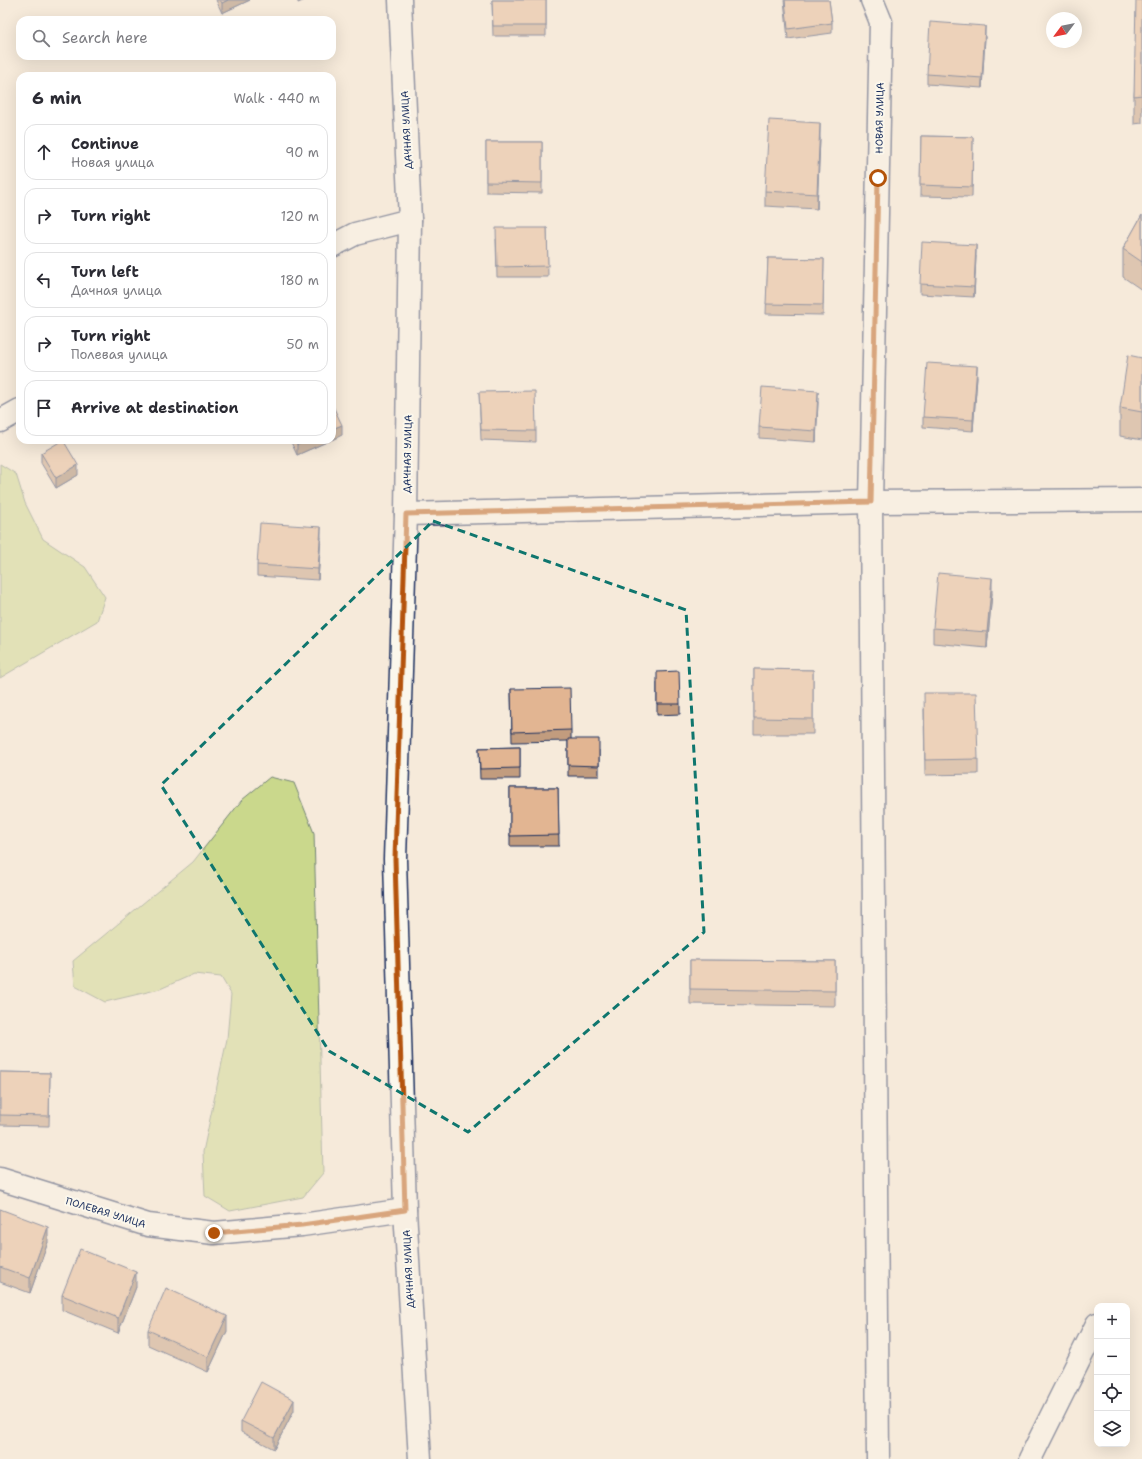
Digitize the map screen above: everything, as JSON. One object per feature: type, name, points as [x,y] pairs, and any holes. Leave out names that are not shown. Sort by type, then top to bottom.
[{"type":"street","name":"ДАЧНАЯ УЛИЦА","points":[[400,0],[410,220],[406,514],[395,859],[405,1210],[420,1459]]},
{"type":"street","name":"НОВАЯ УЛИЦА","points":[[872,0],[881,22],[871,502],[878,1459]]},
{"type":"street","points":[[336,244],[355,234],[410,220]]},
{"type":"street","points":[[0,421],[16,412]]},
{"type":"street","points":[[406,514],[871,502],[1142,500]]},
{"type":"street","name":"ПОЛЕВАЯ УЛИЦА","points":[[0,1178],[148,1225],[214,1233],[302,1225],[405,1210]]},
{"type":"street","points":[[1030,1459],[1094,1330]]},
{"type":"highlighted area","points":[[433,521],[686,610],[704,932],[468,1132],[329,1051],[161,785]]},
{"type":"green space","points":[[0,464],[16,474],[25,503],[43,539],[85,567],[105,597],[97,621],[0,678]]},
{"type":"green space","points":[[270,777],[294,783],[314,833],[323,1173],[303,1197],[230,1211],[205,1196],[203,1152],[227,1039],[231,994],[221,977],[194,974],[160,989],[105,1002],[75,986],[73,961],[193,862],[242,800]]},
{"type":"building","points":[[220,0],[228,0],[222,3]]},
{"type":"building","points":[[492,0],[546,0],[546,26],[493,26]]},
{"type":"building","points":[[785,0],[829,0],[832,23],[788,29]]},
{"type":"building","points":[[1136,0],[1142,0],[1142,95],[1134,96]]},
{"type":"building","points":[[930,22],[985,26],[982,78],[927,74]]},
{"type":"building","points":[[769,120],[820,123],[817,194],[765,191]]},
{"type":"building","points":[[921,136],[973,137],[972,187],[920,185]]},
{"type":"building","points":[[486,142],[542,142],[542,183],[486,182]]},
{"type":"building","points":[[1142,215],[1142,262],[1123,249]]},
{"type":"building","points":[[496,228],[547,228],[548,266],[497,267]]},
{"type":"building","points":[[922,242],[976,245],[974,287],[920,284]]},
{"type":"building","points":[[768,258],[824,259],[823,305],[766,304]]},
{"type":"building","points":[[1128,355],[1142,358],[1142,412],[1120,408]]},
{"type":"building","points":[[927,363],[977,366],[973,420],[923,417]]},
{"type":"building","points":[[762,387],[818,391],[816,431],[759,427]]},
{"type":"building","points":[[535,391],[536,431],[481,430],[479,392]]},
{"type":"building","points":[[336,412],[342,425],[336,427]]},
{"type":"building","points":[[56,444],[65,444],[78,465],[56,478],[41,453]]},
{"type":"building","points":[[260,523],[321,527],[318,569],[257,565]]},
{"type":"building","points":[[938,573],[992,578],[987,632],[933,628]]},
{"type":"building","points":[[754,669],[813,670],[813,719],[754,718]]},
{"type":"building","points":[[679,671],[680,704],[657,704],[657,672]]},
{"type":"building","points":[[570,688],[571,730],[512,732],[511,689]]},
{"type":"building","points":[[924,693],[976,693],[978,759],[925,760]]},
{"type":"building","points":[[568,739],[599,739],[599,766],[568,765]]},
{"type":"building","points":[[520,747],[520,768],[480,769],[479,748]]},
{"type":"building","points":[[510,788],[558,788],[559,835],[510,836]]},
{"type":"building","points":[[690,960],[835,961],[835,991],[690,989]]},
{"type":"building","points":[[0,1072],[50,1073],[49,1116],[0,1115]]},
{"type":"building","points":[[0,1209],[48,1227],[30,1278],[0,1267]]},
{"type":"building","points":[[80,1249],[136,1272],[118,1318],[62,1295]]},
{"type":"building","points":[[166,1288],[227,1316],[208,1357],[148,1330]]},
{"type":"building","points":[[261,1382],[294,1400],[274,1438],[241,1421]]},
{"type":"route","points":[[214,1233],[302,1225],[405,1210],[395,859],[406,514],[871,502],[878,178]]}]
